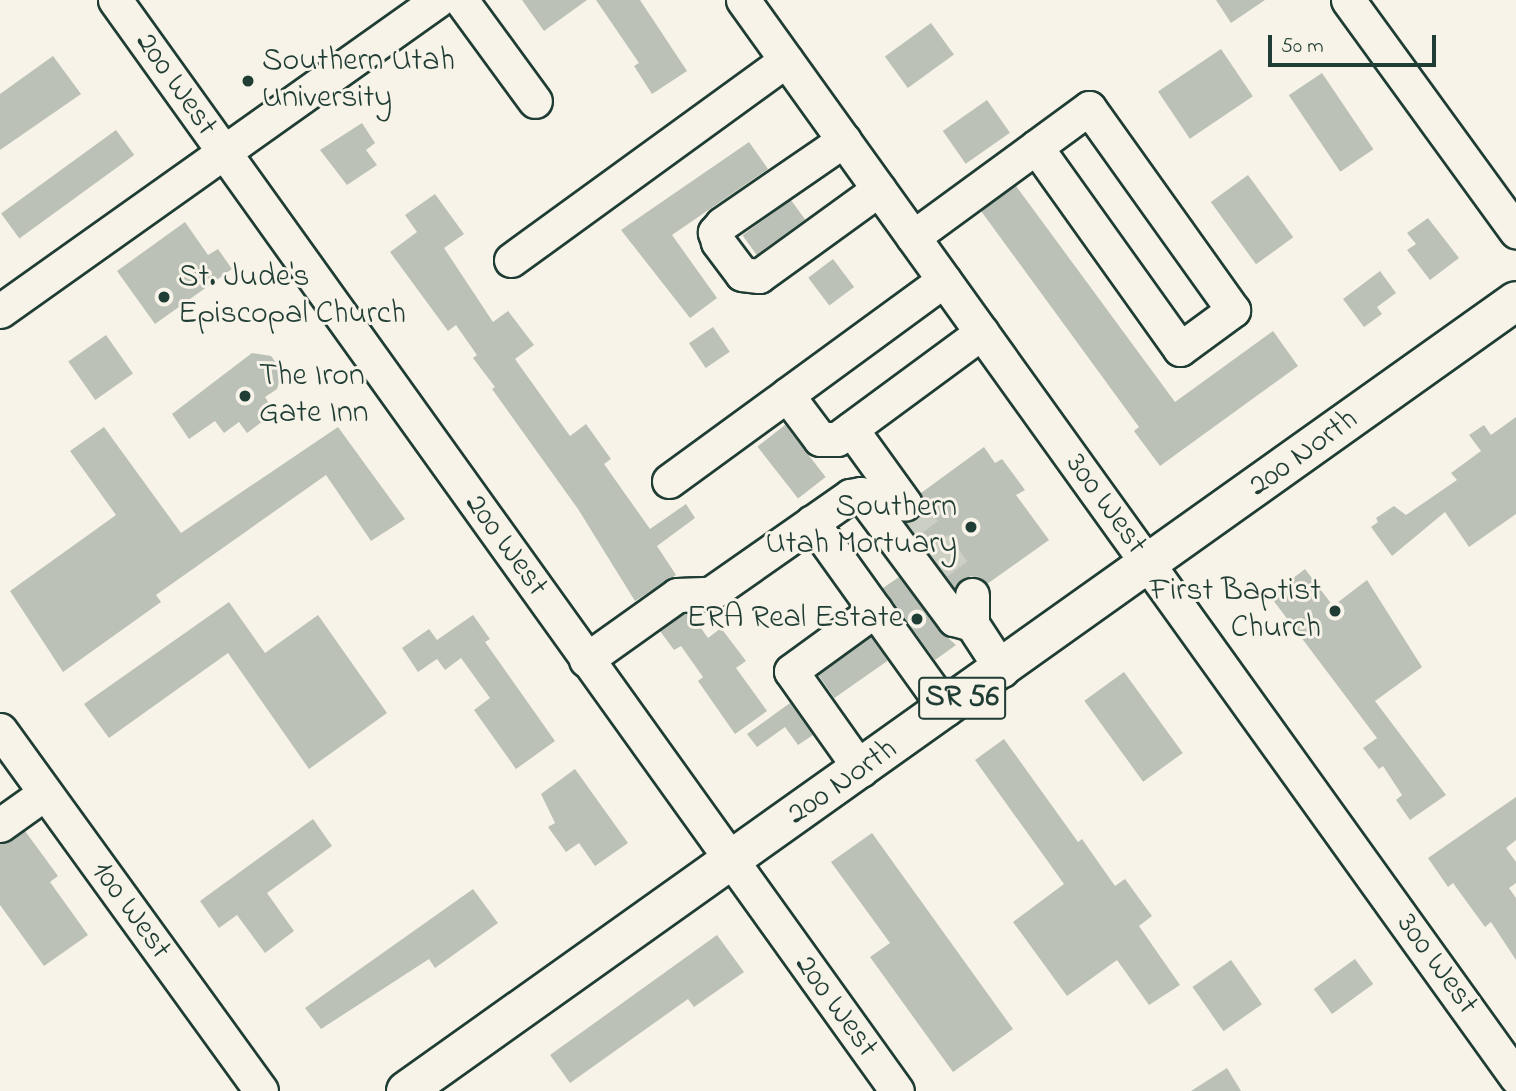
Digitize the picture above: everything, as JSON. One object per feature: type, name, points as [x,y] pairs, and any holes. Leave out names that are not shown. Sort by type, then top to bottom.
[{"type":"main road","name":"200 North","points":[[406,1091],[1149,566],[1516,301]]},
{"type":"street","name":"200 West","points":[[115,0],[897,1091]]},
{"type":"street","points":[[0,311],[438,0]]},
{"type":"street","points":[[461,0],[535,101]]},
{"type":"street","name":"300 West","points":[[743,0],[1516,1077]]},
{"type":"street","points":[[1348,0],[1516,231]]},
{"type":"street","points":[[511,260],[786,60]]},
{"type":"street","points":[[913,237],[1036,147],[1090,108],[1233,310],[1181,349],[1036,147]]},
{"type":"street","points":[[844,140],[722,224],[715,232],[718,242],[742,274],[760,276],[879,189]]},
{"type":"street","points":[[669,481],[944,280]]},
{"type":"street","points":[[788,395],[820,439],[837,439],[982,332]]},
{"type":"street","points":[[851,429],[905,504]]},
{"type":"street","points":[[586,660],[677,594],[710,594],[850,496],[861,494],[954,619],[972,609],[1002,670]]},
{"type":"street","points":[[812,522],[946,709]]},
{"type":"street","points":[[861,770],[791,671],[875,610]]},
{"type":"street","name":"100 West","points":[[0,730],[261,1091]]},
{"type":"street","points":[[0,825],[45,793]]},
{"type":"building","points":[[522,0],[587,0],[544,31]]},
{"type":"building","points":[[596,0],[640,0],[687,71],[652,94],[634,66],[639,63]]},
{"type":"building","points":[[1216,0],[1265,0],[1231,23]]},
{"type":"building","points":[[931,23],[954,55],[908,88],[885,57]]},
{"type":"building","points":[[1221,49],[1253,96],[1190,139],[1158,91]]},
{"type":"building","points":[[53,56],[81,94],[0,150],[0,94]]},
{"type":"building","points":[[1322,73],[1373,149],[1340,172],[1289,95]]},
{"type":"building","points":[[987,100],[1010,133],[966,164],[943,131]]},
{"type":"building","points":[[362,123],[375,143],[366,150],[377,165],[347,185],[320,150]]},
{"type":"building","points":[[116,130],[134,155],[19,239],[1,213]]},
{"type":"building","points":[[749,142],[768,169],[672,235],[717,298],[690,318],[621,230]]},
{"type":"building","points":[[1248,175],[1293,237],[1256,264],[1211,202]]},
{"type":"building","points":[[1016,186],[1175,402],[1273,331],[1298,366],[1160,466],[1134,431],[1139,427],[981,211]]},
{"type":"building","points":[[435,194],[464,234],[444,248],[493,322],[508,311],[534,345],[515,359],[570,436],[586,424],[611,459],[604,464],[650,529],[686,504],[695,518],[657,546],[676,575],[635,601],[578,509],[492,389],[495,387],[473,358],[477,355],[456,325],[448,331],[390,252],[417,232],[405,215]]},
{"type":"building","points":[[791,200],[805,219],[757,255],[742,235]]},
{"type":"building","points":[[1428,218],[1459,258],[1430,280],[1407,250],[1416,244],[1407,233]]},
{"type":"building","name":"St. Jude's Episcopal Church","points":[[185,222],[208,255],[218,249],[232,269],[155,324],[117,271]]},
{"type":"building","points":[[833,259],[854,287],[829,306],[808,278]]},
{"type":"building","points":[[1380,271],[1396,293],[1377,307],[1382,314],[1364,327],[1343,299]]},
{"type":"building","points":[[713,327],[730,352],[706,368],[689,343]]},
{"type":"building","points":[[106,335],[133,374],[95,400],[68,361]]},
{"type":"building","points":[[252,353],[271,356],[282,371],[277,389],[265,397],[270,405],[263,411],[267,418],[247,433],[239,422],[224,433],[215,421],[189,439],[172,414]]},
{"type":"building","points":[[1516,417],[1516,514],[1469,547],[1445,512],[1392,556],[1371,527],[1378,522],[1376,518],[1394,506],[1406,515],[1457,480],[1451,473],[1481,451],[1469,435],[1484,425],[1491,435]]},
{"type":"building","points":[[785,425],[826,477],[798,499],[757,447]]},
{"type":"building","points":[[104,427],[181,533],[338,427],[405,519],[371,541],[326,475],[156,595],[161,602],[63,672],[10,591],[116,515],[70,451]]},
{"type":"building","name":"Southern Utah Mortuary","points":[[984,447],[995,463],[1002,459],[1025,490],[1016,495],[1049,540],[987,584],[971,576],[955,588],[907,523],[922,512],[921,493]]},
{"type":"building","points":[[1305,569],[1333,606],[1367,580],[1422,667],[1375,701],[1446,795],[1410,820],[1396,800],[1402,795],[1383,766],[1379,769],[1363,748],[1377,738],[1270,596]]},
{"type":"building","name":"ERA Real Estate","points":[[899,577],[939,630],[956,645],[935,660],[883,588]]},
{"type":"building","points":[[229,602],[265,653],[318,615],[387,713],[309,769],[228,653],[109,738],[84,704]]},
{"type":"building","points":[[683,614],[691,614],[708,638],[721,628],[746,661],[736,668],[767,711],[735,734],[698,681],[703,677],[681,646],[674,650],[660,631]]},
{"type":"building","points":[[473,615],[490,639],[485,642],[555,741],[516,769],[474,710],[490,698],[461,658],[445,670],[437,659],[418,672],[402,648],[429,629],[437,640]]},
{"type":"building","points":[[871,637],[888,661],[834,698],[818,674]]},
{"type":"building","points":[[1124,672],[1183,753],[1143,782],[1084,701]]},
{"type":"building","points":[[790,703],[813,735],[798,745],[785,727],[757,747],[747,734]]},
{"type":"building","points":[[1004,739],[1078,842],[1082,839],[1115,886],[1125,879],[1152,916],[1139,926],[1180,985],[1149,1005],[1117,960],[1067,996],[1013,922],[1064,884],[975,760]]},
{"type":"building","points":[[575,769],[628,843],[595,866],[579,843],[566,852],[548,827],[555,823],[541,794]]},
{"type":"building","points":[[1516,797],[1516,840],[1506,848],[1516,862],[1516,883],[1509,888],[1516,898],[1516,960],[1491,922],[1485,927],[1453,883],[1448,887],[1428,858]]},
{"type":"building","points":[[313,819],[332,846],[267,893],[294,931],[265,953],[237,915],[219,928],[200,901]]},
{"type":"building","points":[[25,831],[58,876],[50,882],[88,935],[44,966],[0,905],[0,844]]},
{"type":"building","points":[[872,833],[1013,1029],[953,1072],[870,957],[890,943],[831,862]]},
{"type":"building","points":[[473,889],[498,923],[435,968],[429,959],[321,1029],[305,1008]]},
{"type":"building","points":[[717,935],[744,972],[694,1007],[688,999],[570,1083],[550,1055]]},
{"type":"building","points":[[1355,959],[1373,984],[1332,1014],[1314,989]]},
{"type":"building","points":[[1231,960],[1262,1004],[1223,1031],[1192,987]]},
{"type":"building","points":[[1227,1068],[1241,1091],[1191,1091]]},
{"type":"tunnel","points":[[905,504],[972,595]]},
{"type":"place","name":"Southern Utah University","points":[[248,81]]},
{"type":"place","name":"St. Jude's Episcopal Church","points":[[164,297]]},
{"type":"place","name":"The Iron Gate Inn","points":[[245,396]]},
{"type":"place","name":"Southern Utah Mortuary","points":[[971,527]]},
{"type":"place","name":"First Baptist Church","points":[[1335,611]]},
{"type":"place","name":"ERA Real Estate","points":[[917,619]]}]
